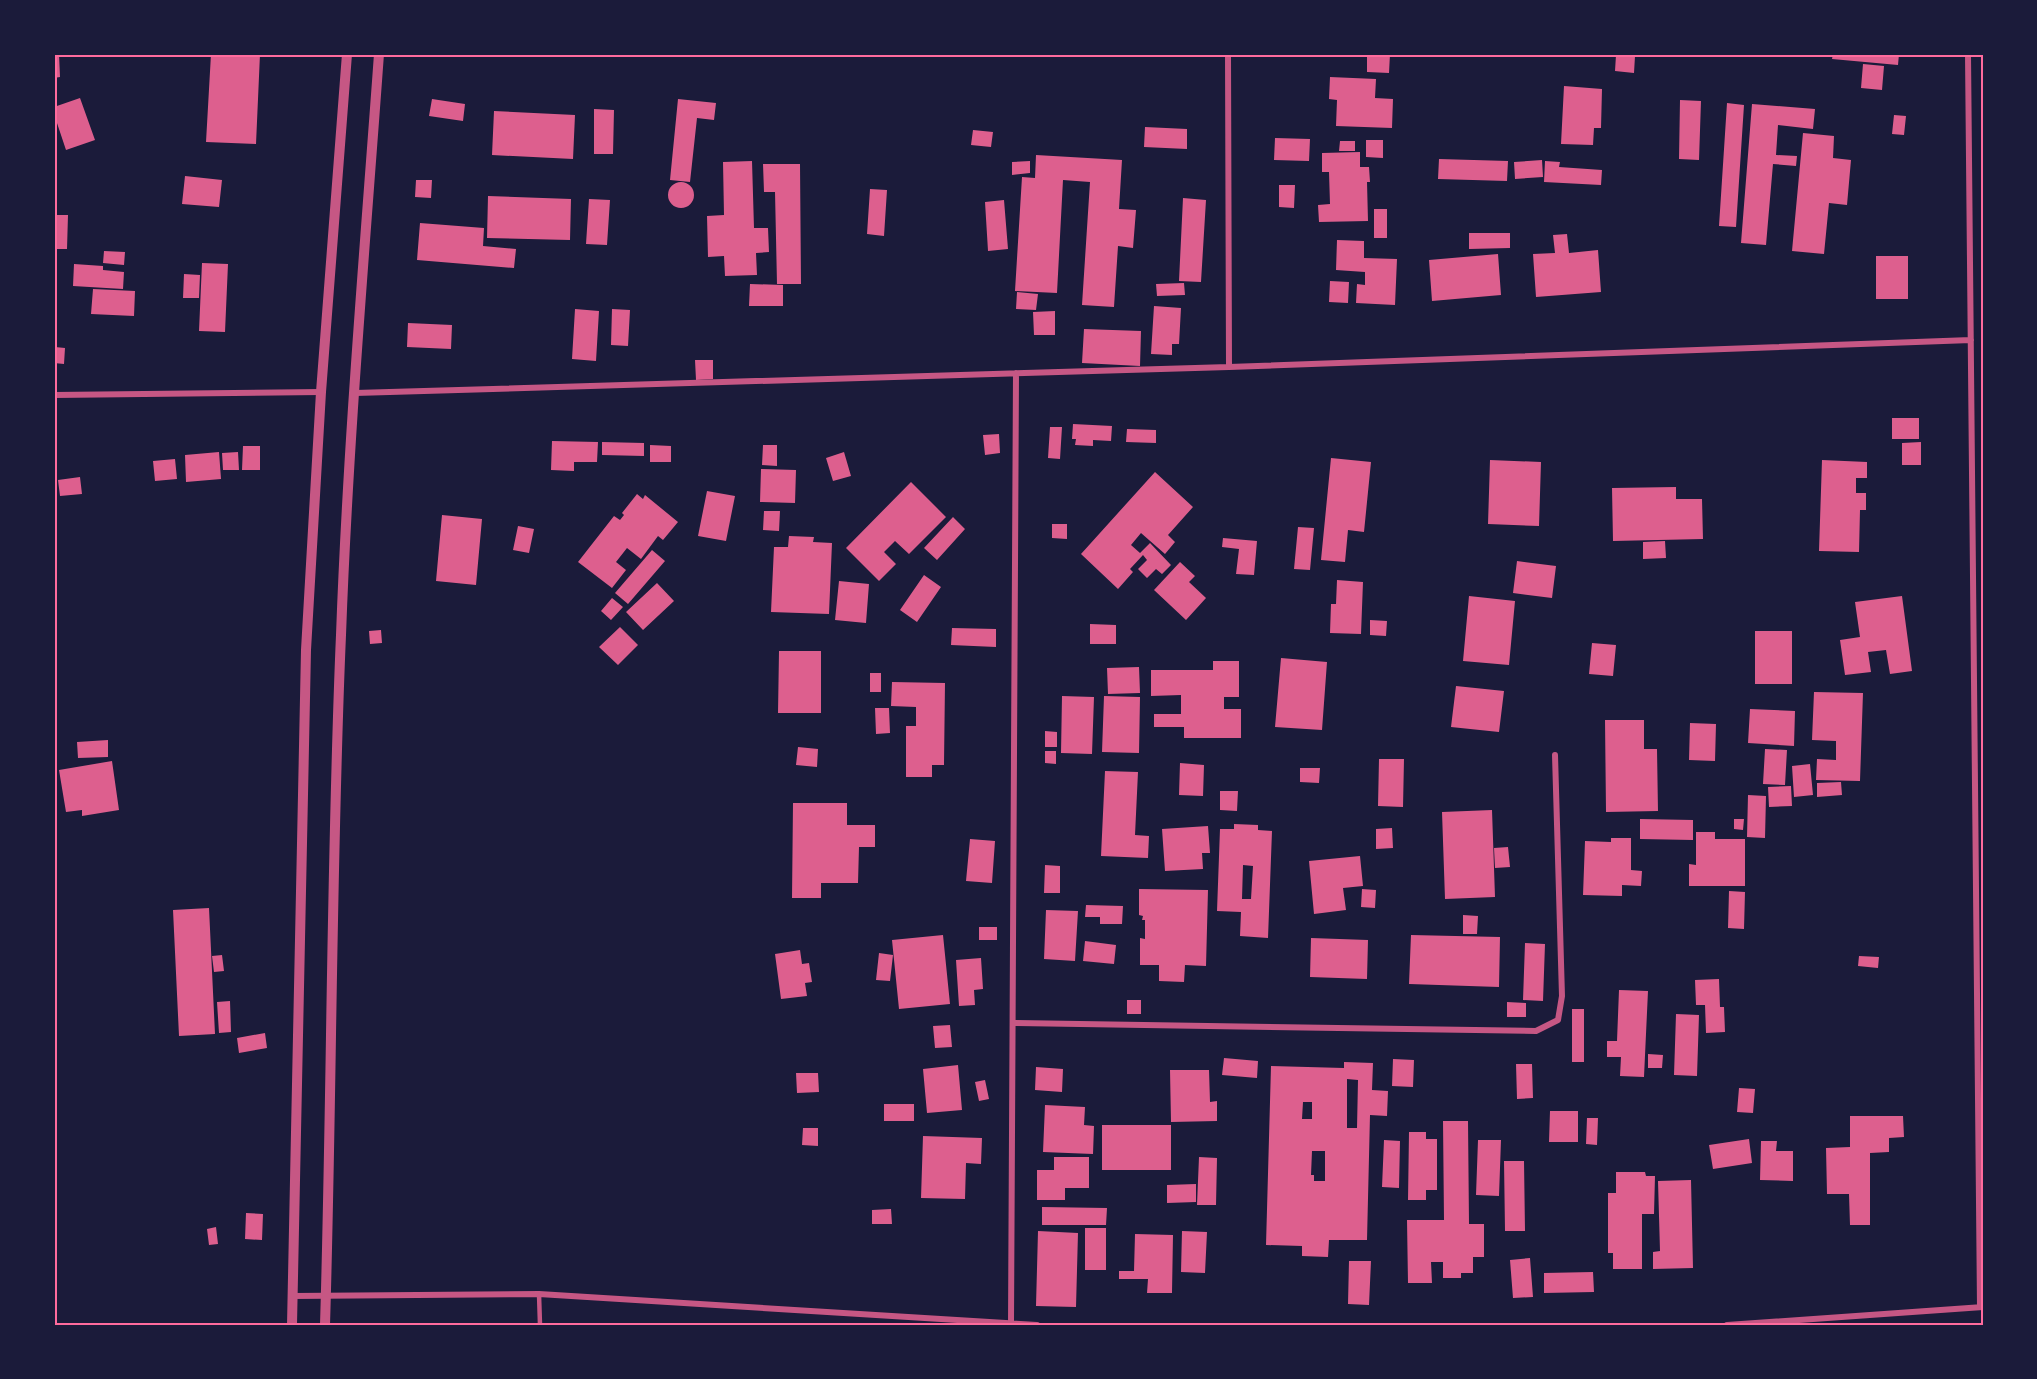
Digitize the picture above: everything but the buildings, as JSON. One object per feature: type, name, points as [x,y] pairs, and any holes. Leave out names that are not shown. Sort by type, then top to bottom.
[{"type":"street","points":[[292,1325],[306,650],[321,392],[347,54]]},
{"type":"street","points":[[325,1325],[340,645],[379,54]]},
{"type":"street","points":[[1228,54],[1229,367]]},
{"type":"street","points":[[1727,1325],[1981,1307],[1968,54]]},
{"type":"street","points":[[355,393],[1229,367],[1971,340]]},
{"type":"street","points":[[1011,1324],[1017,373]]},
{"type":"street","points":[[54,395],[321,392]]},
{"type":"street","points":[[1014,1023],[1536,1031],[1551,1024],[1558,1020],[1563,996],[1555,754]]},
{"type":"street","points":[[293,1296],[539,1294],[1037,1325]]},
{"type":"lane","points":[[539,1294],[540,1325]]}]
